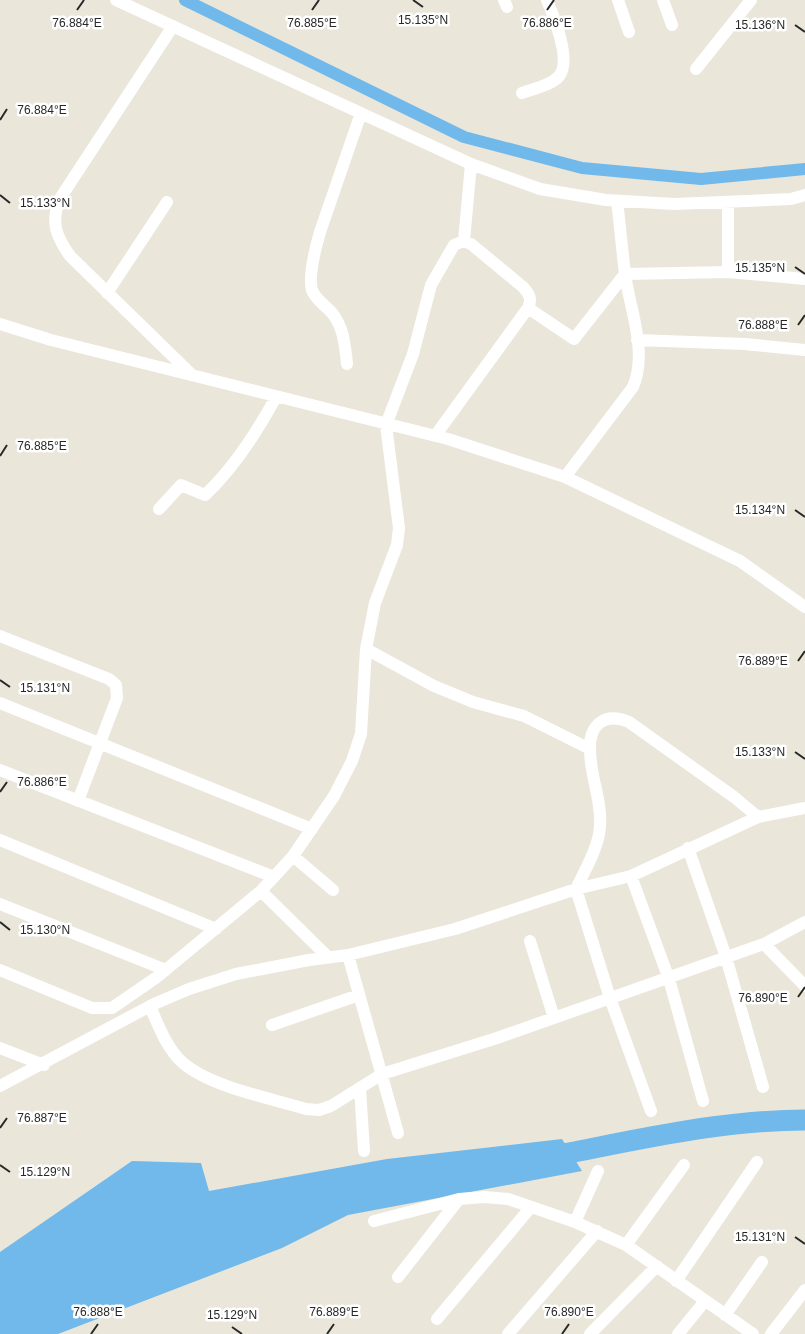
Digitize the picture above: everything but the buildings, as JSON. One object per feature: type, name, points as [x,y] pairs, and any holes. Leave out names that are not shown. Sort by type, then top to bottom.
[{"type":"street","points":[[116,0],[471,164],[540,189],[617,201],[674,204],[791,199],[805,195]]},
{"type":"street","points":[[522,93],[550,82],[560,75],[564,62],[562,43],[547,0]]},
{"type":"street","points":[[618,0],[629,32]]},
{"type":"street","points":[[663,0],[672,25]]},
{"type":"street","points":[[696,69],[752,0]]},
{"type":"street","points":[[173,26],[59,200],[54,215],[55,229],[61,243],[70,256],[192,375]]},
{"type":"street","points":[[347,364],[340,325],[332,313],[315,296],[312,287],[315,252],[320,232],[361,112]]},
{"type":"street","points":[[464,241],[471,164]]},
{"type":"street","points":[[565,476],[633,387],[640,363],[625,274],[617,201]]},
{"type":"street","points":[[107,293],[167,202]]},
{"type":"street","points":[[728,202],[728,272]]},
{"type":"street","points":[[435,436],[528,308],[531,301],[530,294],[523,287],[464,241]]},
{"type":"street","points":[[0,970],[92,1008],[102,1009],[117,1006],[166,970],[261,891],[293,856],[334,796],[352,761],[361,734],[366,649],[375,604],[397,545],[400,528],[386,425],[413,354],[431,285],[454,245],[464,241]]},
{"type":"street","points":[[625,274],[728,272],[805,279]]},
{"type":"street","points":[[528,308],[574,339],[625,274]]},
{"type":"street","points":[[0,324],[51,340],[435,436],[565,476],[740,561],[805,607]]},
{"type":"street","points":[[637,340],[745,344],[805,350]]},
{"type":"street","points":[[159,509],[181,485],[205,495],[239,456],[260,426],[276,396]]},
{"type":"street","points":[[0,636],[109,679],[116,685],[117,698],[78,801]]},
{"type":"street","points":[[366,649],[434,686],[473,702],[524,716],[590,749]]},
{"type":"street","points":[[0,703],[312,829]]},
{"type":"street","points":[[651,1111],[610,998],[576,889],[592,854],[600,828],[601,811],[590,749],[593,733],[599,724],[608,717],[617,717],[629,722],[734,797],[758,817]]},
{"type":"street","points":[[0,770],[274,877]]},
{"type":"street","points":[[0,1086],[152,1005],[189,989],[236,974],[348,955],[455,929],[576,889],[632,876],[688,848],[758,817],[805,808]]},
{"type":"street","points":[[0,840],[216,929]]},
{"type":"street","points":[[688,848],[726,957],[763,1087]]},
{"type":"street","points":[[293,856],[333,890]]},
{"type":"street","points":[[632,876],[669,979],[703,1101]]},
{"type":"street","points":[[261,891],[328,957]]},
{"type":"street","points":[[0,904],[166,970]]},
{"type":"street","points":[[143,988],[152,1005],[163,1036],[182,1062],[202,1076],[306,1109],[319,1110],[331,1106],[382,1074],[669,979],[764,944],[805,922]]},
{"type":"street","points":[[530,941],[554,1018]]},
{"type":"street","points":[[764,944],[805,986]]},
{"type":"street","points":[[348,955],[398,1133]]},
{"type":"street","points":[[272,1025],[359,995]]},
{"type":"street","points":[[0,1048],[44,1064]]},
{"type":"street","points":[[360,1088],[364,1151]]},
{"type":"street","points":[[676,1281],[758,1162]]},
{"type":"street","points":[[626,1245],[684,1165]]},
{"type":"street","points":[[575,1222],[598,1172]]},
{"type":"street","points":[[374,1221],[459,1199],[497,1197],[531,1207],[597,1230],[626,1245],[753,1334]]},
{"type":"street","points":[[398,1277],[459,1199]]},
{"type":"street","points":[[437,1319],[531,1207]]},
{"type":"street","points":[[508,1334],[597,1230]]},
{"type":"street","points":[[725,1315],[762,1262]]},
{"type":"street","points":[[590,1334],[657,1266]]},
{"type":"street","points":[[771,1334],[805,1290]]},
{"type":"street","points":[[678,1334],[705,1301]]},
{"type":"water","points":[[562,1139],[582,1171],[348,1215],[282,1248],[58,1334],[0,1334],[0,1252],[132,1161],[201,1163],[209,1191],[387,1159]]},
{"type":"waterway","points":[[185,0],[464,137],[582,168],[701,179],[805,169]]},
{"type":"waterway","points":[[543,1158],[706,1128],[772,1121],[805,1120]]}]
